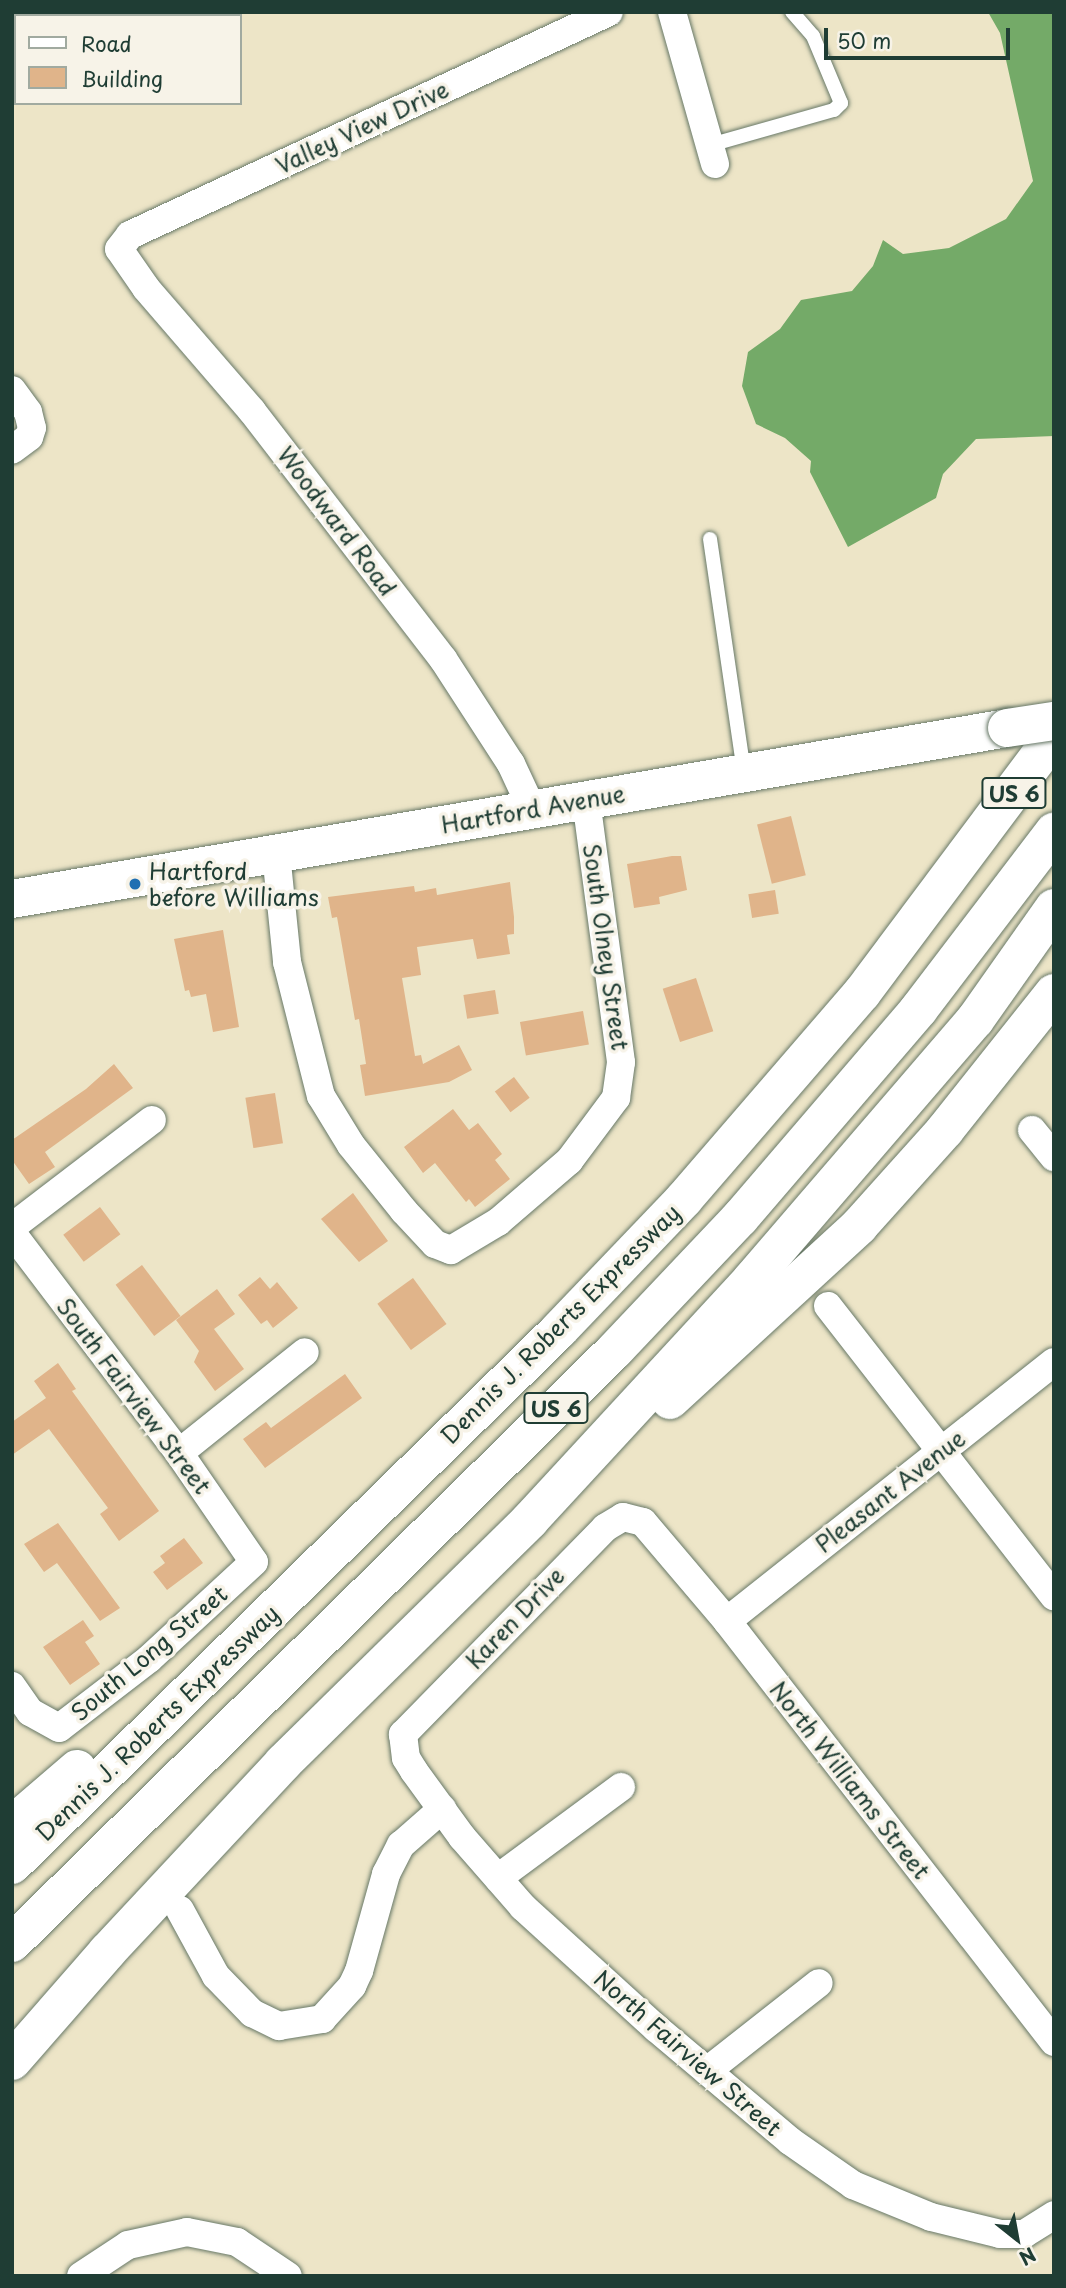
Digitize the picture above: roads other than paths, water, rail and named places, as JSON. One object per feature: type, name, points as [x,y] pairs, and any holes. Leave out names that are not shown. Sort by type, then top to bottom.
[{"type":"main road","points":[[973,850],[1054,702]]},
{"type":"main road","name":"Hartford Avenue","points":[[12,899],[1054,720]]},
{"type":"main road","name":"Dennis J. Roberts Expressway","points":[[12,1865],[549,1339],[684,1199],[853,1003],[973,850],[1054,736]]},
{"type":"main road","name":"US 6","points":[[12,1942],[578,1387],[723,1237],[868,1071],[1054,832]]},
{"type":"main road","points":[[12,2061],[107,1952],[283,1763],[530,1520],[752,1279],[975,1020],[1054,908]]},
{"type":"main road","points":[[530,1520],[818,1268],[944,1130],[1054,993]]},
{"type":"main road","points":[[12,1825],[266,1616]]},
{"type":"main road","points":[[12,2021],[194,1840],[283,1763]]},
{"type":"street","name":"Valley View Drive","points":[[119,249],[130,235],[610,12]]},
{"type":"street","points":[[672,12],[713,154]]},
{"type":"street","name":"Woodward Road","points":[[119,249],[146,288],[252,411],[443,659],[511,764],[532,809]]},
{"type":"street","points":[[12,390],[28,412],[32,428],[29,437],[12,450]]},
{"type":"street","name":"South Olney Street","points":[[276,853],[287,962],[321,1096],[351,1145],[404,1211],[443,1249],[463,1245],[498,1222],[569,1161],[616,1098],[621,1062],[586,799]]},
{"type":"street","points":[[12,1227],[152,1120]]},
{"type":"street","points":[[1032,1130],[1054,1157]]},
{"type":"street","name":"South Fairview Street","points":[[12,1233],[179,1453],[254,1562]]},
{"type":"street","points":[[828,1306],[1054,1596]]},
{"type":"street","points":[[179,1453],[305,1352]]},
{"type":"street","name":"Pleasant Avenue","points":[[727,1621],[1054,1362]]},
{"type":"street","name":"Karen Drive","points":[[402,1741],[403,1734],[421,1714],[606,1528],[623,1517],[643,1522]]},
{"type":"street","name":"North Williams Street","points":[[643,1522],[727,1621],[1054,2042]]},
{"type":"street","name":"South Long Street","points":[[12,1686],[30,1712],[58,1728],[149,1658],[254,1562]]},
{"type":"street","name":"North Fairview Street","points":[[402,1741],[414,1771],[498,1878],[574,1955],[790,2141],[853,2185],[931,2217],[1000,2234],[1024,2234],[1054,2214]]},
{"type":"street","points":[[498,1878],[621,1787]]},
{"type":"street","points":[[180,1910],[216,1976],[253,2013],[279,2026],[322,2019],[352,1986],[359,1971],[386,1874],[401,1845],[442,1809]]},
{"type":"street","points":[[707,2071],[819,1983]]},
{"type":"street","points":[[80,2276],[128,2245],[187,2232],[237,2242],[288,2276]]},
{"type":"lane","points":[[713,154],[834,110],[841,103],[813,36],[792,12]]},
{"type":"lane","points":[[710,538],[744,773]]},
{"type":"place","name":"Hartford before Williams","points":[[135,884]]}]
